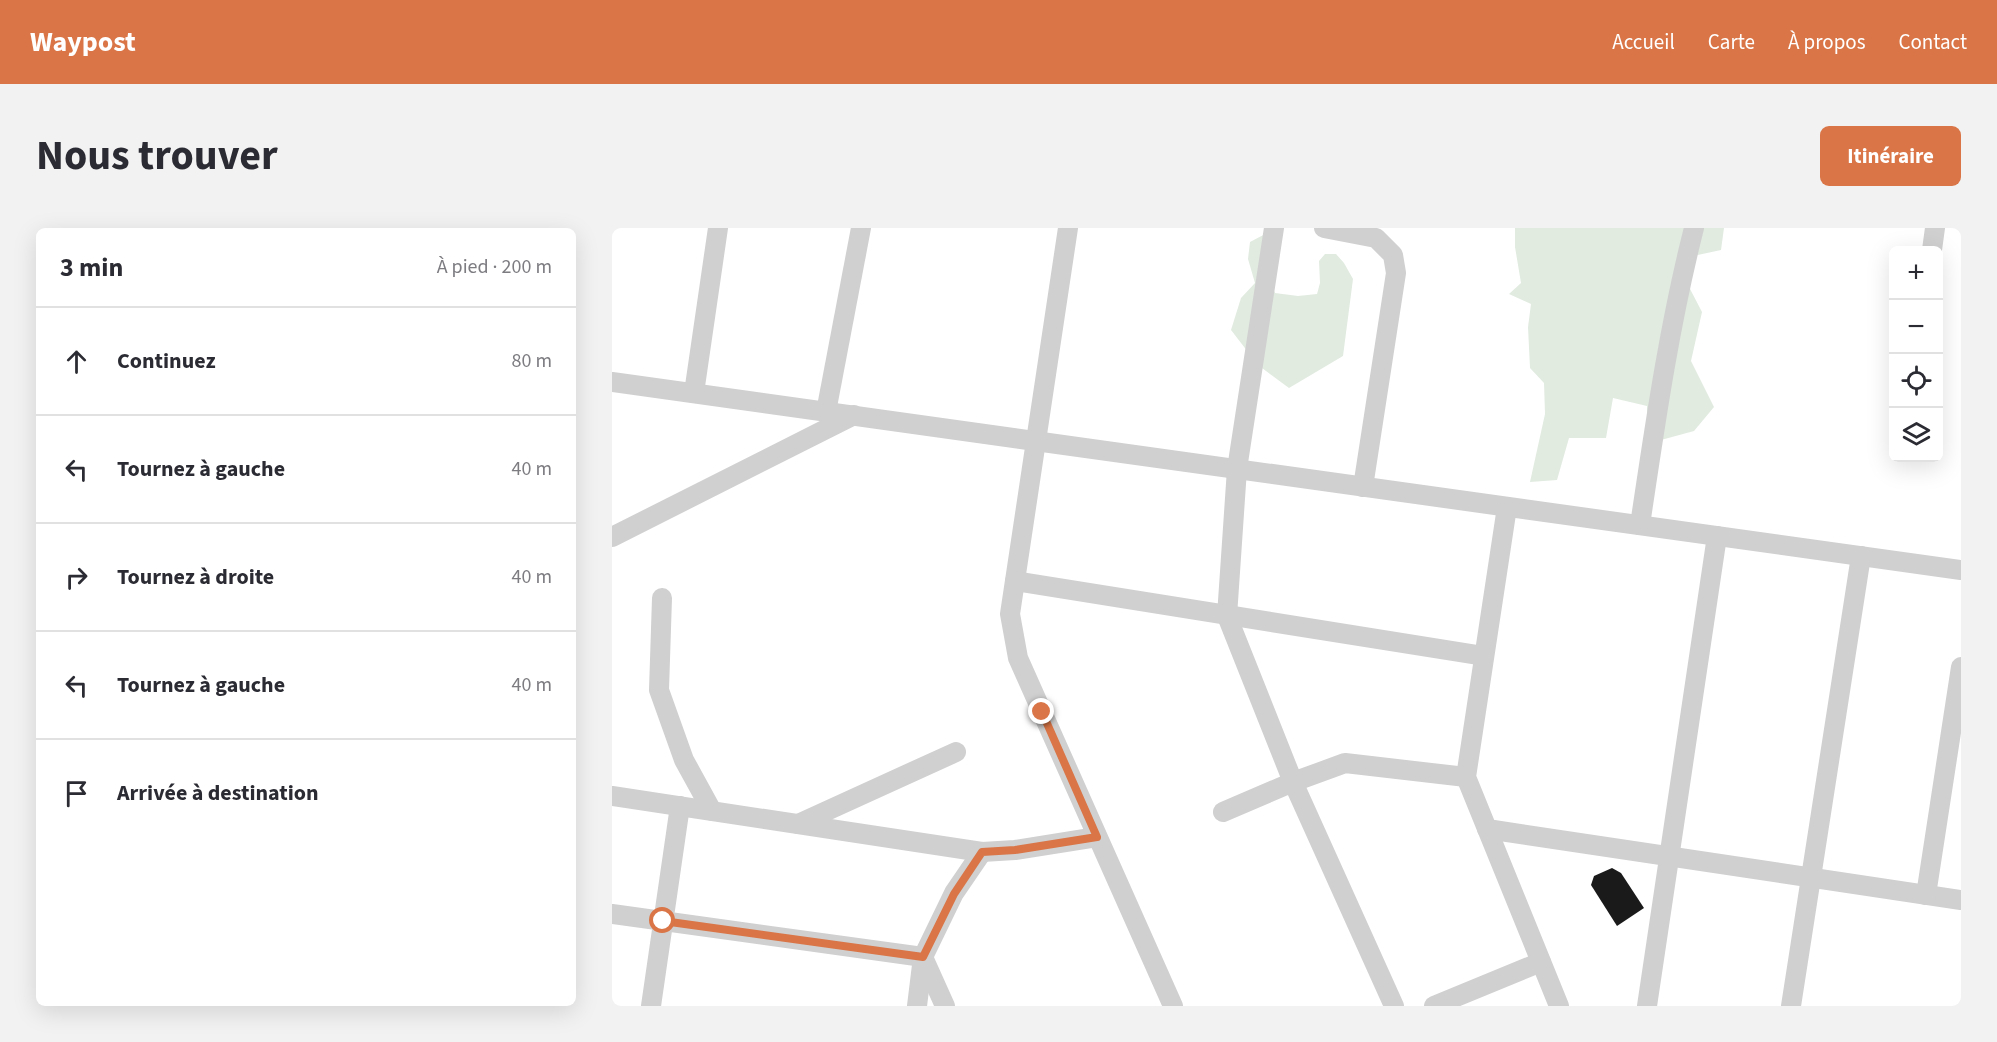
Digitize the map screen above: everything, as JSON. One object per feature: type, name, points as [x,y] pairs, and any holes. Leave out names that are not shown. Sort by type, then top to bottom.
[{"type":"street","points":[[694,393],[718,228]]},
{"type":"street","points":[[826,412],[861,228]]},
{"type":"street","points":[[1068,228],[1010,614],[1018,658],[1173,1006]]},
{"type":"street","points":[[1274,228],[1237,469],[1227,616],[1293,782],[1388,1004]]},
{"type":"street","points":[[1324,228],[1376,238],[1393,255],[1396,273],[1364,487]]},
{"type":"street","points":[[1640,525],[1665,362],[1679,286],[1694,228]]},
{"type":"street","points":[[1933,246],[1935,228]]},
{"type":"street","points":[[612,382],[1961,570]]},
{"type":"street","points":[[612,537],[854,415]]},
{"type":"street","points":[[1507,507],[1466,777],[1559,1006]]},
{"type":"street","points":[[1647,1006],[1717,536]]},
{"type":"street","points":[[1791,1006],[1861,556]]},
{"type":"street","points":[[1015,581],[1484,656]]},
{"type":"street","points":[[662,598],[659,690],[684,760],[712,811]]},
{"type":"street","points":[[1926,895],[1961,667]]},
{"type":"street","points":[[798,824],[956,752]]},
{"type":"street","points":[[1223,812],[1345,763],[1466,777]]},
{"type":"street","points":[[612,796],[982,852],[1015,850],[1097,837]]},
{"type":"street","points":[[651,1006],[680,806]]},
{"type":"street","points":[[1487,829],[1961,900]]},
{"type":"street","points":[[917,1006],[923,957],[954,894],[982,852]]},
{"type":"street","points":[[612,914],[923,957]]},
{"type":"street","points":[[923,957],[945,1006]]},
{"type":"street","points":[[1434,1006],[1541,962]]},
{"type":"shaded area","points":[[1515,228],[1724,228],[1721,250],[1693,256],[1689,287],[1702,312],[1691,361],[1714,407],[1694,431],[1661,440],[1647,438],[1647,406],[1613,398],[1606,438],[1569,438],[1557,480],[1530,482],[1545,414],[1544,383],[1530,368],[1528,327],[1531,304],[1509,294],[1521,283],[1515,247]]},
{"type":"shaded area","points":[[1269,232],[1268,275],[1275,293],[1298,296],[1317,294],[1320,283],[1319,261],[1325,254],[1336,254],[1353,279],[1343,356],[1289,388],[1258,365],[1231,330],[1241,298],[1255,283],[1248,259],[1250,242]]},
{"type":"building","points":[[1612,868],[1621,873],[1644,908],[1617,926],[1591,885],[1594,876]]},
{"type":"route","points":[[663,921],[923,957],[954,894],[982,852],[1015,850],[1097,837],[1042,712]]}]
